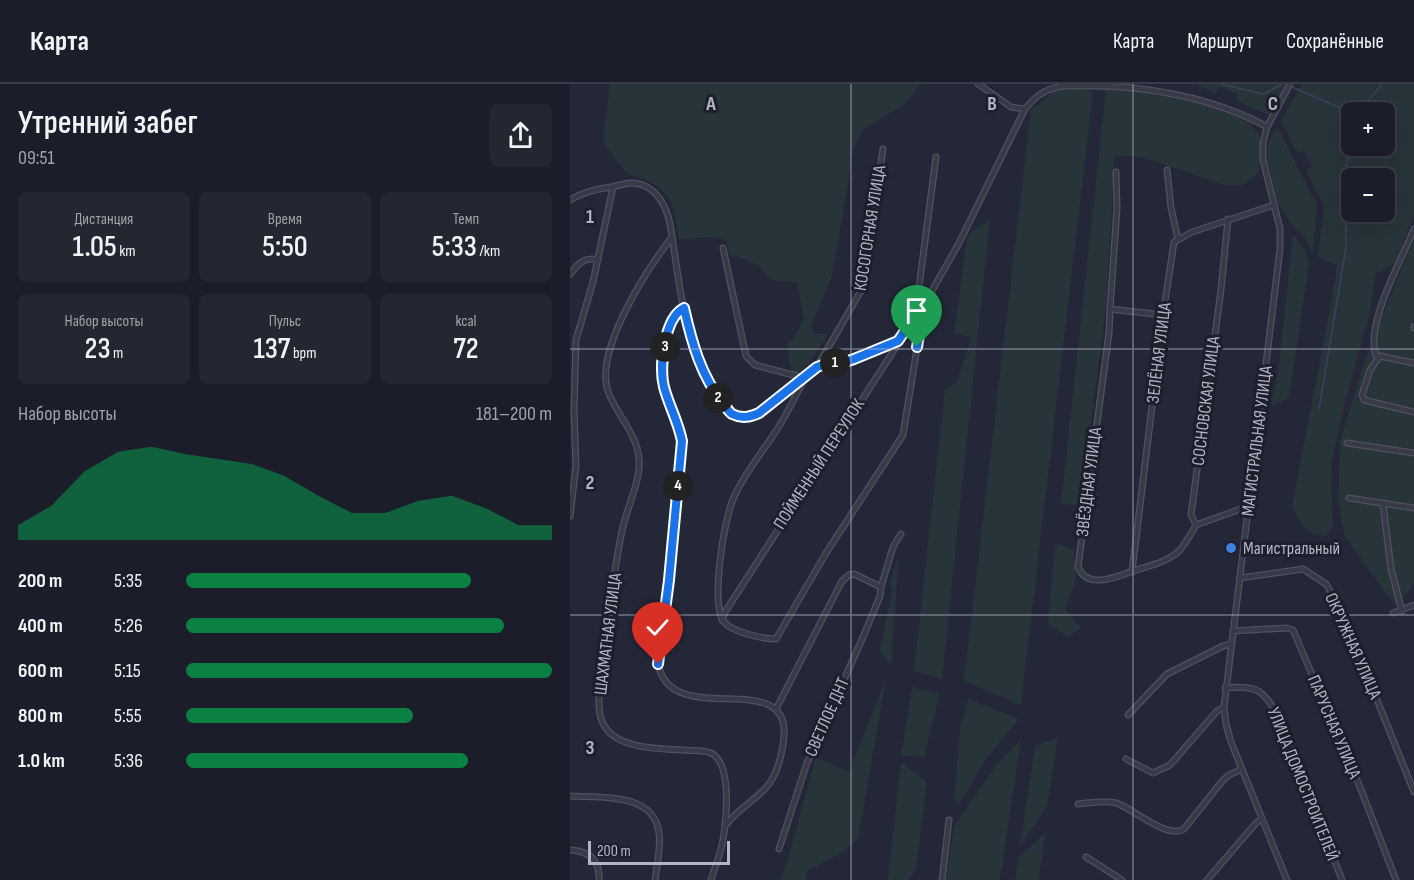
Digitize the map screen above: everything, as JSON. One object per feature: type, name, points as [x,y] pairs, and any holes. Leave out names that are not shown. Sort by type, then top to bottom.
[{"type":"street","points":[[978,84],[1011,107],[1025,110],[1036,96],[1059,87],[1112,85],[1166,93],[1223,108],[1268,127]]},
{"type":"street","name":"МАГИСТРАЛЬНАЯ УЛИЦА","points":[[1287,880],[1242,769],[1226,724],[1224,707],[1280,249],[1280,229],[1263,160],[1263,143],[1268,127],[1290,84]]},
{"type":"street","name":"ПОЙМЕННЫЙ ПЕРЕУЛОК","points":[[722,620],[959,243],[1025,110]]},
{"type":"street","name":"КОСОГОРНАЯ УЛИЦА","points":[[817,367],[862,289],[883,149]]},
{"type":"street","points":[[805,378],[781,423],[749,468],[729,507],[725,523],[718,587],[718,607],[722,620],[731,629],[770,639],[776,639],[779,636],[826,553],[903,435],[921,323],[918,295],[936,156]]},
{"type":"street","points":[[1167,170],[1171,208],[1178,238],[1274,205]]},
{"type":"street","points":[[1116,172],[1116,227],[1110,309],[1163,315]]},
{"type":"street","points":[[570,200],[589,191],[629,183],[638,184],[655,192],[668,216],[691,338],[702,370],[716,395],[730,413],[748,418],[759,413],[817,367],[842,363],[898,341]]},
{"type":"street","points":[[570,516],[576,466],[574,410],[576,340],[593,282],[613,187]]},
{"type":"street","name":"СОСНОВСКАЯ УЛИЦА","points":[[1196,525],[1191,512],[1200,456],[1228,219]]},
{"type":"street","points":[[1378,359],[1373,347],[1377,317],[1414,229]]},
{"type":"street","name":"ШАХМАТНАЯ УЛИЦА","points":[[672,237],[658,255],[639,288],[611,344],[607,363],[606,380],[609,395],[636,441],[639,471],[622,530],[598,694],[602,723],[613,736],[640,747],[706,752],[714,755],[720,762],[724,772],[725,826],[711,880]]},
{"type":"street","name":"ЗЕЛЁНАЯ УЛИЦА","points":[[1132,572],[1172,248],[1178,238]]},
{"type":"street","points":[[723,248],[746,356],[755,365],[805,378]]},
{"type":"street","points":[[570,274],[585,259],[598,260]]},
{"type":"street","points":[[684,308],[675,316],[668,332],[663,357],[664,386],[679,426],[682,441],[669,580],[658,664],[660,672],[671,686],[689,697],[746,699],[776,709],[781,716],[784,729],[777,767],[769,783],[725,826]]},
{"type":"street","name":"ЗВЁЗДНАЯ УЛИЦА","points":[[1110,309],[1109,333],[1078,567],[1082,574],[1093,579],[1109,580],[1152,565],[1178,552],[1196,525]]},
{"type":"street","points":[[1414,363],[1380,356],[1370,370],[1362,395],[1364,400],[1414,412]]},
{"type":"street","points":[[1347,443],[1414,453]]},
{"type":"street","points":[[1349,498],[1414,508]]},
{"type":"street","points":[[1383,504],[1391,569],[1402,611]]},
{"type":"street","points":[[1196,525],[1249,506]]},
{"type":"street","name":"СВЕТЛОЕ ДНТ","points":[[779,849],[807,763],[880,596],[893,547],[901,534]]},
{"type":"street","name":"ОКРУЖНАЯ УЛИЦА","points":[[1240,579],[1302,569],[1326,584],[1341,610],[1414,792]]},
{"type":"street","points":[[776,709],[845,577],[854,574],[881,587]]},
{"type":"street","points":[[1394,613],[1414,605]]},
{"type":"street","name":"ПАРУСНАЯ УЛИЦА","points":[[1233,631],[1287,628],[1293,630],[1360,787],[1396,880]]},
{"type":"street","points":[[1128,714],[1167,674],[1231,644]]},
{"type":"street","name":"УЛИЦА ДОМОСТРОИТЕЛЕЙ","points":[[1225,688],[1251,687],[1268,698],[1278,716],[1342,880]]},
{"type":"street","points":[[1126,759],[1153,773],[1161,770],[1170,765],[1217,711],[1224,707]]},
{"type":"street","points":[[1078,804],[1113,802],[1141,818],[1173,832],[1179,832],[1184,829],[1223,780],[1242,769]]},
{"type":"street","points":[[570,796],[633,801],[647,809],[657,824],[660,836],[655,880]]},
{"type":"street","points":[[1207,880],[1262,819]]},
{"type":"street","points":[[942,880],[949,820]]},
{"type":"street","points":[[570,850],[583,851],[594,859],[598,865],[599,880]]},
{"type":"street","points":[[1086,857],[1122,880]]},
{"type":"shaded area","points":[[610,84],[921,84],[905,104],[863,130],[854,148],[832,276],[811,326],[815,334],[826,334],[827,336],[807,366],[797,373],[791,370],[787,343],[792,340],[804,319],[797,282],[771,279],[761,267],[737,256],[731,258],[726,240],[718,237],[679,239],[674,212],[668,198],[657,186],[627,173],[603,143]]},
{"type":"shaded area","points":[[1063,84],[1093,92],[1021,705],[964,681],[1031,110]]},
{"type":"shaded area","points":[[1195,84],[1287,84],[1270,115],[1236,101],[1238,94],[1219,87],[1215,93]]},
{"type":"shaded area","points":[[1302,84],[1414,84],[1414,216],[1395,262],[1381,272],[1376,272],[1370,312],[1344,406],[1331,466],[1333,527],[1326,536],[1313,533],[1304,527],[1292,506],[1337,265],[1318,257],[1324,206],[1306,170],[1312,166],[1304,150],[1297,153],[1281,120]]},
{"type":"shaded area","points":[[1115,86],[1194,103],[1237,117],[1252,126],[1259,135],[1259,172],[1244,185],[1227,186],[1141,157],[1115,155],[1106,307],[1080,505],[1061,504],[1106,90]]},
{"type":"shaded area","points":[[1275,129],[1279,130],[1317,205],[1313,253],[1278,204],[1268,162],[1268,144]]},
{"type":"shaded area","points":[[990,219],[942,679],[914,671],[945,389],[957,382],[972,337],[954,334],[967,236]]},
{"type":"shaded area","points":[[1293,234],[1306,251],[1309,263],[1289,398],[1271,405],[1278,374]]},
{"type":"shaded area","points":[[1414,238],[1414,584],[1395,606],[1344,535],[1338,499],[1340,441],[1363,365]]},
{"type":"shaded area","points":[[1059,544],[1074,551],[1076,580],[1065,609],[1081,628],[1068,637],[1048,624],[1055,545]]},
{"type":"shaded area","points":[[899,553],[891,666],[880,650],[892,591],[890,581]]},
{"type":"shaded area","points":[[886,679],[858,839],[840,853],[806,872],[807,880],[780,880],[816,757],[849,772]]},
{"type":"shaded area","points":[[912,687],[940,694],[924,757],[901,756]]},
{"type":"shaded area","points":[[968,699],[1019,719],[983,763],[967,793],[957,805],[954,798],[960,729]]},
{"type":"shaded area","points":[[1058,737],[1047,807],[1020,846],[1035,746]]},
{"type":"shaded area","points":[[1021,740],[1000,880],[946,880],[954,826],[996,765]]},
{"type":"shaded area","points":[[901,762],[927,782],[916,871],[907,880],[888,880]]},
{"type":"shaded area","points":[[1045,833],[1039,880],[1015,880],[1018,858]]},
{"type":"waterway","points":[[1220,84],[1264,94],[1282,84]]},
{"type":"waterway","points":[[1367,102],[1382,84]]},
{"type":"waterway","points":[[1292,87],[1341,108]]},
{"type":"waterway","points":[[1319,409],[1346,248],[1345,169],[1348,156]]},
{"type":"place","name":"Магистральный","points":[[1231,548]]},
{"type":"route","points":[[658,664],[669,580],[682,441],[679,426],[664,386],[663,357],[668,332],[679,311],[684,308],[702,370],[716,395],[730,413],[748,418],[759,413],[817,367],[842,363],[898,341],[919,310],[921,323],[917,347]]}]
